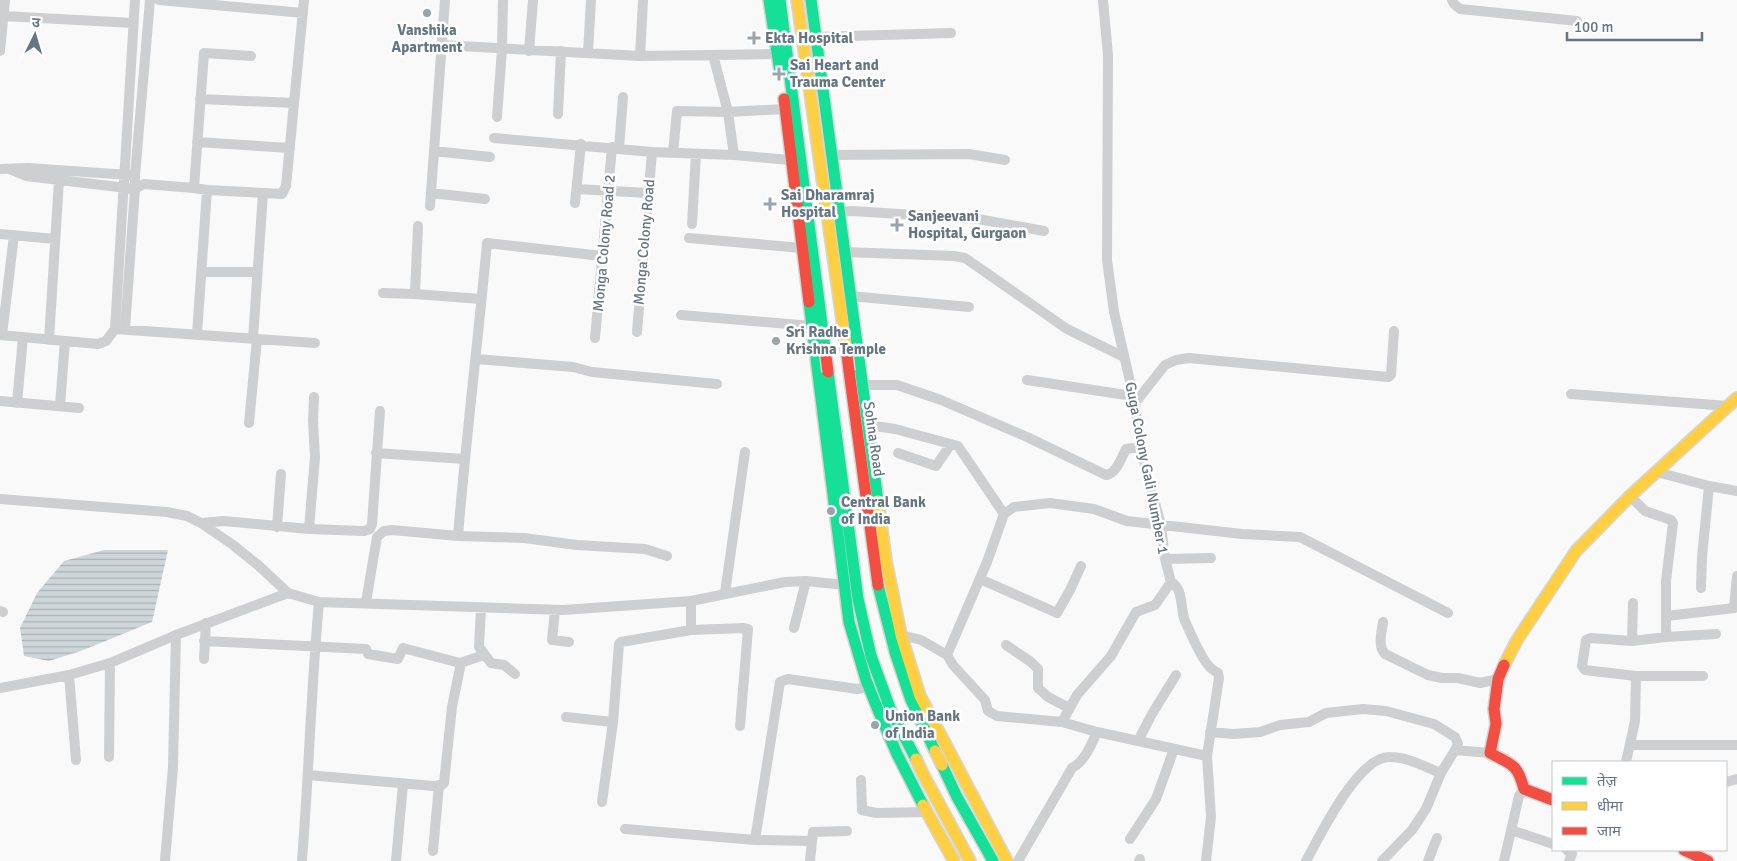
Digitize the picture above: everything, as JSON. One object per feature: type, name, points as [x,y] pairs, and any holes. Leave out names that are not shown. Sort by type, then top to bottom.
[{"type":"main road","points":[[769,0],[778,54],[850,622],[869,687],[887,731],[927,812],[954,861]]},
{"type":"main road","points":[[780,0],[858,600],[871,656],[891,711],[970,861]]},
{"type":"main road","name":"Sohna Road","points":[[798,0],[879,589],[895,652],[911,700],[957,796],[993,861]]},
{"type":"main road","points":[[810,0],[890,586],[900,635],[920,696],[1007,861]]},
{"type":"main road","points":[[816,362],[859,356]]},
{"type":"main road","points":[[1552,800],[1524,789],[1520,771],[1516,766],[1490,753],[1496,724],[1494,709],[1498,679],[1517,640],[1576,551],[1630,496],[1733,402]]},
{"type":"main road","points":[[907,772],[949,753]]},
{"type":"main road","points":[[1690,851],[1708,861]]},
{"type":"street","points":[[120,329],[122,187],[135,0]]},
{"type":"street","points":[[120,329],[139,186],[135,175],[150,0]]},
{"type":"street","points":[[159,0],[303,13]]},
{"type":"street","points":[[4,169],[26,176],[122,187],[194,188],[282,194],[286,186],[304,0]]},
{"type":"street","points":[[430,206],[445,0]]},
{"type":"street","points":[[497,117],[502,49],[503,0]]},
{"type":"street","points":[[530,50],[533,0]]},
{"type":"street","points":[[588,53],[591,0]]},
{"type":"street","points":[[640,56],[643,0]]},
{"type":"street","name":"Guga Colony Gali Number 1","points":[[1103,0],[1108,55],[1107,260],[1114,312],[1134,399],[1140,447],[1161,525],[1165,558],[1171,582],[1179,590],[1185,621],[1207,665],[1218,673],[1207,756],[1211,817],[1206,861]]},
{"type":"street","points":[[1452,0],[1460,9],[1577,21]]},
{"type":"street","points":[[0,50],[3,1]]},
{"type":"street","points":[[3,16],[133,23]]},
{"type":"street","points":[[815,37],[951,33]]},
{"type":"street","points":[[441,45],[640,56],[778,54]]},
{"type":"street","points":[[558,114],[561,51]]},
{"type":"street","points":[[194,188],[204,53],[251,56]]},
{"type":"street","points":[[713,55],[728,112],[734,155]]},
{"type":"street","name":"Monga Colony Road 2","points":[[595,338],[608,191],[623,97]]},
{"type":"street","points":[[200,99],[294,103]]},
{"type":"street","points":[[673,153],[677,111],[728,112],[785,109]]},
{"type":"street","points":[[494,138],[581,144],[652,152],[734,155],[790,160]]},
{"type":"street","points":[[197,142],[290,148]]},
{"type":"street","points":[[576,203],[581,144]]},
{"type":"street","points":[[434,151],[490,157]]},
{"type":"street","name":"Monga Colony Road","points":[[637,332],[652,152]]},
{"type":"street","points":[[692,224],[696,154]]},
{"type":"street","points":[[831,156],[969,154],[1005,160]]},
{"type":"street","points":[[4,169],[28,168],[135,175]]},
{"type":"street","points":[[49,340],[59,180]]},
{"type":"street","points":[[576,189],[648,193]]},
{"type":"street","points":[[197,334],[207,190]]},
{"type":"street","points":[[249,423],[263,193]]},
{"type":"street","points":[[431,193],[485,199]]},
{"type":"street","points":[[839,212],[852,210],[978,219],[1044,231]]},
{"type":"street","points":[[415,294],[418,226]]},
{"type":"street","points":[[0,234],[55,239]]},
{"type":"street","points":[[14,235],[1,335],[98,344],[120,329],[315,344]]},
{"type":"street","points":[[689,238],[802,248]]},
{"type":"street","points":[[458,536],[486,243],[602,256]]},
{"type":"street","points":[[844,252],[965,258],[1067,329],[1124,357]]},
{"type":"street","points":[[202,272],[257,272]]},
{"type":"street","points":[[383,293],[481,299]]},
{"type":"street","points":[[850,296],[968,307]]},
{"type":"street","points":[[681,315],[812,326]]},
{"type":"street","points":[[1027,380],[1134,399],[1165,365],[1176,360],[1189,358],[1388,377],[1393,369],[1394,331]]},
{"type":"street","points":[[17,403],[23,337]]},
{"type":"street","points":[[60,406],[65,341]]},
{"type":"street","points":[[476,359],[573,367],[592,372],[717,384]]},
{"type":"street","points":[[862,385],[897,385],[941,400],[1027,437],[1106,476],[1114,471],[1126,449],[1140,447]]},
{"type":"street","points":[[1571,394],[1733,402]]},
{"type":"street","points":[[309,529],[315,457],[314,397]]},
{"type":"street","points":[[0,401],[79,408]]},
{"type":"street","points":[[201,523],[224,521],[309,529],[364,531],[370,529],[372,524],[380,411]]},
{"type":"street","points":[[868,425],[895,429],[958,446],[972,464],[1004,514]]},
{"type":"street","points":[[898,453],[936,466],[951,444]]},
{"type":"street","points":[[725,593],[745,452]]},
{"type":"street","points":[[376,453],[464,459]]},
{"type":"street","points":[[1657,472],[1709,486],[1737,491]]},
{"type":"street","points":[[277,527],[281,474]]},
{"type":"street","points":[[1701,588],[1709,486]]},
{"type":"street","points":[[1630,496],[1645,511],[1671,520],[1672,523],[1666,580],[1666,637]]},
{"type":"street","points":[[0,499],[167,512],[187,516],[201,523],[258,565],[288,593],[319,602],[366,602],[555,610],[691,601],[774,584],[806,581],[845,585]]},
{"type":"street","points":[[947,655],[980,579],[1004,514],[1014,507],[1050,503],[1094,510],[1127,521],[1242,534],[1300,537],[1448,613]]},
{"type":"street","points":[[366,602],[377,537],[384,531],[524,538],[577,544],[645,548],[667,556]]},
{"type":"street","points":[[1165,558],[1211,558]]},
{"type":"street","points":[[980,579],[1057,613],[1081,566]]},
{"type":"street","points":[[1667,616],[1734,608],[1737,576]]},
{"type":"street","points":[[794,628],[806,581]]},
{"type":"street","points":[[1062,722],[1078,695],[1111,656],[1136,612],[1155,605],[1171,582]]},
{"type":"street","points":[[0,688],[69,675],[110,663],[206,623],[288,593]]},
{"type":"street","points":[[691,601],[691,630]]},
{"type":"street","points":[[302,860],[319,602]]},
{"type":"street","points":[[1632,641],[1633,603]]},
{"type":"street","points":[[481,608],[479,647],[491,663],[504,665],[515,674]]},
{"type":"street","points":[[555,610],[552,640],[569,642]]},
{"type":"street","points":[[1383,622],[1380,644],[1385,654],[1428,675],[1442,678],[1458,678],[1480,683],[1498,679]]},
{"type":"street","points":[[204,658],[206,623]]},
{"type":"street","points":[[602,802],[613,722],[620,643],[691,630],[748,629],[740,726]]},
{"type":"street","points":[[1703,676],[1636,676],[1585,670],[1582,666],[1586,640],[1588,638],[1632,641],[1716,634]]},
{"type":"street","points":[[165,861],[174,767],[176,635]]},
{"type":"street","points":[[900,635],[921,640],[947,655],[953,665],[984,700],[988,711],[997,716],[1062,722],[1097,732],[1207,756]]},
{"type":"street","points":[[204,641],[366,649],[368,654],[398,659],[403,648],[460,663],[484,655]]},
{"type":"street","points":[[1006,645],[1031,662],[1038,670],[1038,688],[1048,697],[1069,708]]},
{"type":"street","points":[[109,757],[110,663]]},
{"type":"street","points":[[308,774],[403,784],[439,785],[444,783],[452,707],[460,663]]},
{"type":"street","points":[[69,675],[76,760]]},
{"type":"street","points":[[1138,741],[1176,675]]},
{"type":"street","points":[[1626,761],[1635,721],[1636,676]]},
{"type":"street","points":[[755,840],[780,682],[788,679],[857,689],[869,687]]},
{"type":"street","points":[[1210,732],[1233,734],[1256,732],[1280,725],[1310,722],[1330,712],[1363,709],[1386,711],[1434,724],[1455,737],[1458,744],[1441,773],[1426,808],[1412,830],[1382,861]]},
{"type":"street","points":[[566,717],[613,722]]},
{"type":"street","points":[[1018,861],[1072,768],[1078,765],[1090,748],[1097,732]]},
{"type":"street","points":[[1630,745],[1737,745]]},
{"type":"street","points":[[1130,838],[1156,799],[1174,749]]},
{"type":"street","points":[[1455,750],[1490,753]]},
{"type":"street","points":[[1306,861],[1347,790],[1361,772],[1375,760],[1388,756],[1408,760],[1441,773]]},
{"type":"street","points":[[861,780],[862,810],[876,813],[927,812]]},
{"type":"street","points":[[396,861],[403,784]]},
{"type":"street","points":[[433,851],[439,785]]},
{"type":"street","points":[[1504,861],[1518,796],[1524,789]]},
{"type":"street","points":[[625,829],[755,840],[812,841]]},
{"type":"street","points":[[1511,830],[1552,844]]},
{"type":"street","points":[[810,861],[813,832],[847,831]]},
{"type":"street","points":[[1428,861],[1437,838]]},
{"type":"shaded area","points":[[104,550],[168,550],[152,622],[81,651],[49,661],[24,656],[20,628],[37,593],[64,561]]},
{"type":"traffic: fast","points":[[769,0],[780,72]]},
{"type":"traffic: fast","points":[[780,0],[825,348]]},
{"type":"traffic: fast","points":[[811,0],[878,501]]},
{"type":"traffic: fast","points":[[809,302],[849,622],[866,680],[878,710],[897,754],[923,805]]},
{"type":"traffic: fast","points":[[828,372],[858,599],[871,656],[891,711],[916,759]]},
{"type":"traffic: fast","points":[[878,585],[895,652],[911,700],[935,751]]},
{"type":"traffic: fast","points":[[942,765],[957,797],[993,861]]},
{"type":"traffic: slow","points":[[797,0],[846,347]]},
{"type":"traffic: slow","points":[[1504,665],[1517,640],[1576,551],[1630,496],[1737,398]]},
{"type":"traffic: slow","points":[[878,501],[886,561],[901,635],[920,696],[1007,861]]},
{"type":"traffic: slow","points":[[935,751],[942,765]]},
{"type":"traffic: slow","points":[[916,759],[923,774]]},
{"type":"traffic: slow","points":[[923,774],[970,861]]},
{"type":"traffic: slow","points":[[923,805],[954,861]]},
{"type":"traffic: jam","points":[[784,99],[809,302]]},
{"type":"traffic: jam","points":[[846,347],[849,371]]},
{"type":"traffic: jam","points":[[825,348],[828,372]]},
{"type":"traffic: jam","points":[[849,371],[878,585]]},
{"type":"traffic: jam","points":[[1504,665],[1498,679],[1494,709],[1496,724],[1490,753],[1516,769],[1524,789],[1552,800]]},
{"type":"traffic: jam","points":[[1686,851],[1708,861]]},
{"type":"place","name":"Vanshika Apartment","points":[[427,13]]},
{"type":"place","name":"Ekta Hospital","points":[[754,38]]},
{"type":"place","name":"Sai Heart and Trauma Center","points":[[779,74]]},
{"type":"place","name":"Sai Dharamraj Hospital","points":[[770,204]]},
{"type":"place","name":"Sanjeevani Hospital, Gurgaon","points":[[897,225]]},
{"type":"place","name":"Sri Radhe Krishna Temple","points":[[776,341]]},
{"type":"place","name":"Central Bank of India","points":[[831,511]]},
{"type":"place","name":"Union Bank of India","points":[[875,725]]}]
